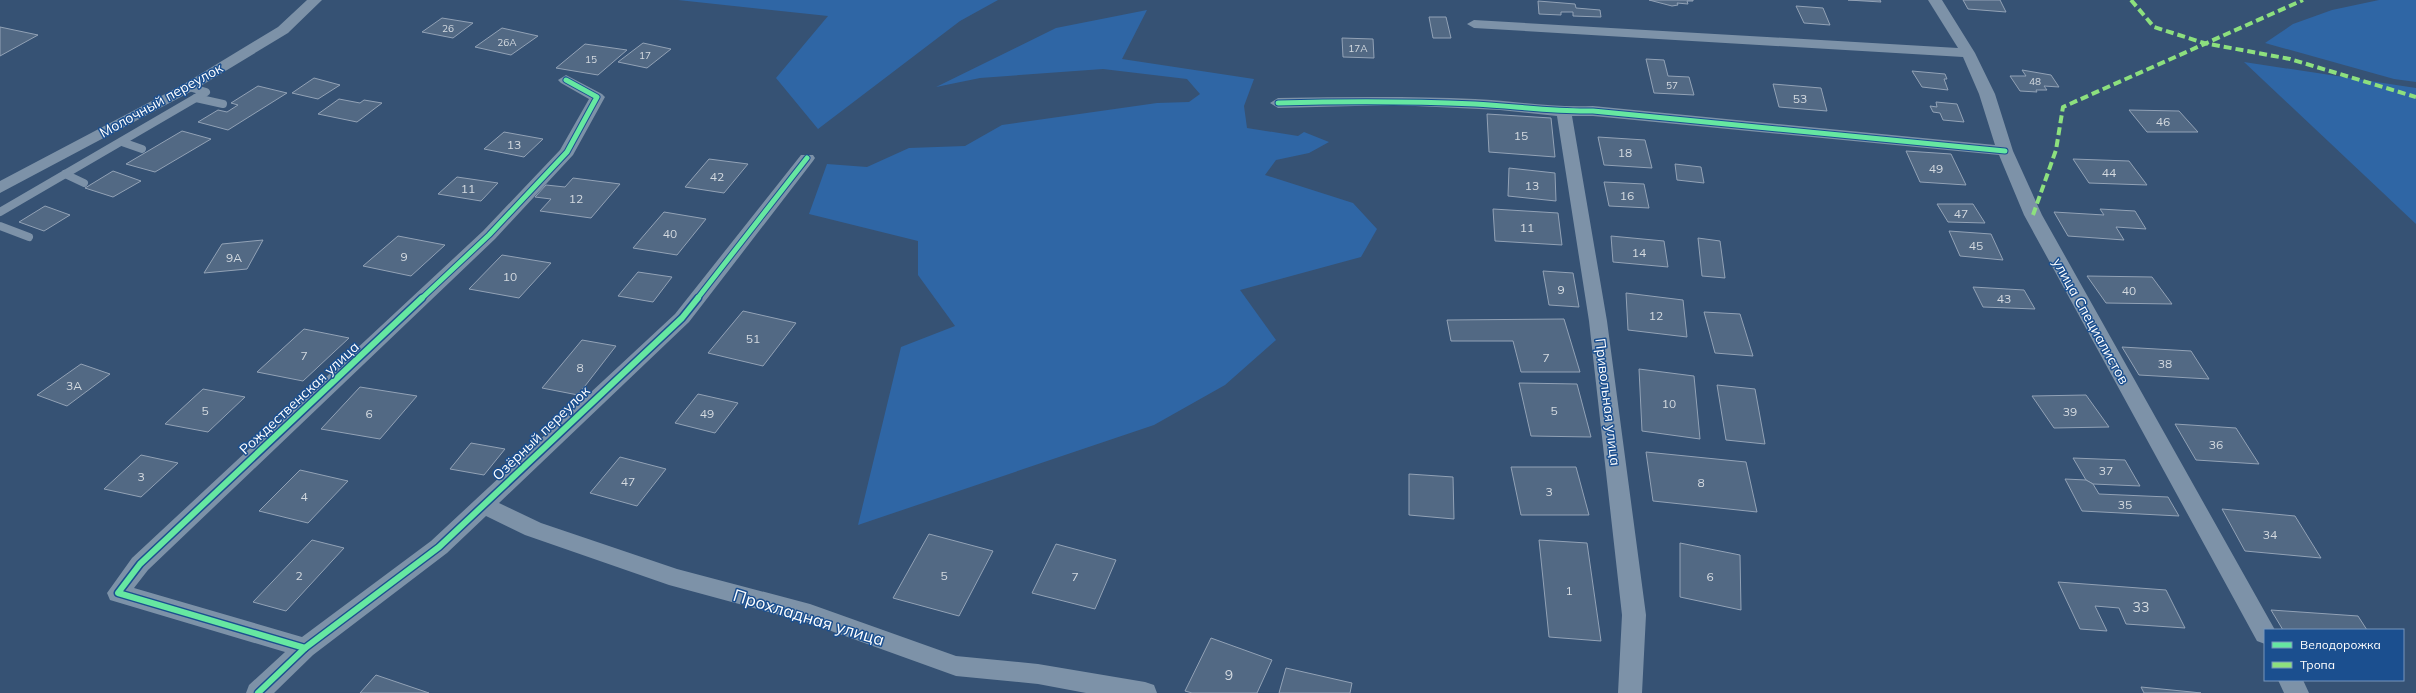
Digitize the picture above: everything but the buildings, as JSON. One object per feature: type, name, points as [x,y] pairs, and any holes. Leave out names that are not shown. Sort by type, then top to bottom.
[{"type":"street","name":"Молочный переулок","points":[[0,188],[192,93],[283,30],[315,0]]},
{"type":"street","name":"улица Специалистов","points":[[1935,0],[1968,52],[1988,94],[2005,151],[2033,215],[2264,632]]},
{"type":"street","points":[[1474,24],[1968,52]]},
{"type":"street","name":"Рождественская улица","points":[[305,648],[118,593],[140,564],[489,235],[567,152],[597,97],[566,80]]},
{"type":"street","points":[[1278,103],[1394,100],[1500,105],[1564,112],[1601,112],[2005,151]]},
{"type":"street","name":"Привольная улица","points":[[1564,112],[1598,321],[1634,615],[1630,693]]},
{"type":"street","name":"Озёрный переулок","points":[[258,693],[305,648],[439,547],[682,318],[807,158]]},
{"type":"street","name":"Прохладная улица","points":[[484,505],[533,529],[662,573],[810,614],[956,666],[1038,674],[1145,693]]},
{"type":"street","points":[[2291,681],[2297,693]]},
{"type":"lane","points":[[0,212],[122,142],[192,93],[223,104]]},
{"type":"lane","points":[[122,142],[142,149]]},
{"type":"lane","points":[[65,174],[84,183]]},
{"type":"lane","points":[[0,226],[29,237]]},
{"type":"shaded area","points":[[678,0],[998,0],[960,21],[818,129],[776,78],[828,16]]},
{"type":"shaded area","points":[[2379,0],[2416,0],[2416,82],[2394,79],[2265,43],[2293,24],[2332,10]]},
{"type":"shaded area","points":[[1147,10],[1122,59],[1254,79],[1244,106],[1247,128],[1298,136],[1304,132],[1329,142],[1309,153],[1276,160],[1265,175],[1353,203],[1377,229],[1361,257],[1240,290],[1276,340],[1225,385],[1154,425],[858,525],[901,347],[955,326],[918,275],[918,241],[809,214],[827,164],[867,167],[909,148],[965,146],[1002,125],[1157,103],[1189,102],[1200,94],[1187,79],[1103,69],[980,78],[936,87],[1056,28]]},
{"type":"shaded area","points":[[2244,62],[2416,88],[2416,224]]},
{"type":"marked path","points":[[2131,0],[2154,27],[2204,43],[2290,59],[2416,97]]},
{"type":"marked path","points":[[2033,215],[2056,150],[2063,107],[2303,0]]},
{"type":"cycle path","points":[[305,648],[118,593],[140,564],[489,235],[567,152],[597,97],[566,80]]},
{"type":"cycle path","points":[[1278,103],[1394,100],[1500,105],[1564,112],[1593,111],[2005,151]]},
{"type":"cycle path","points":[[258,693],[305,648],[439,547],[682,318],[807,158]]}]
